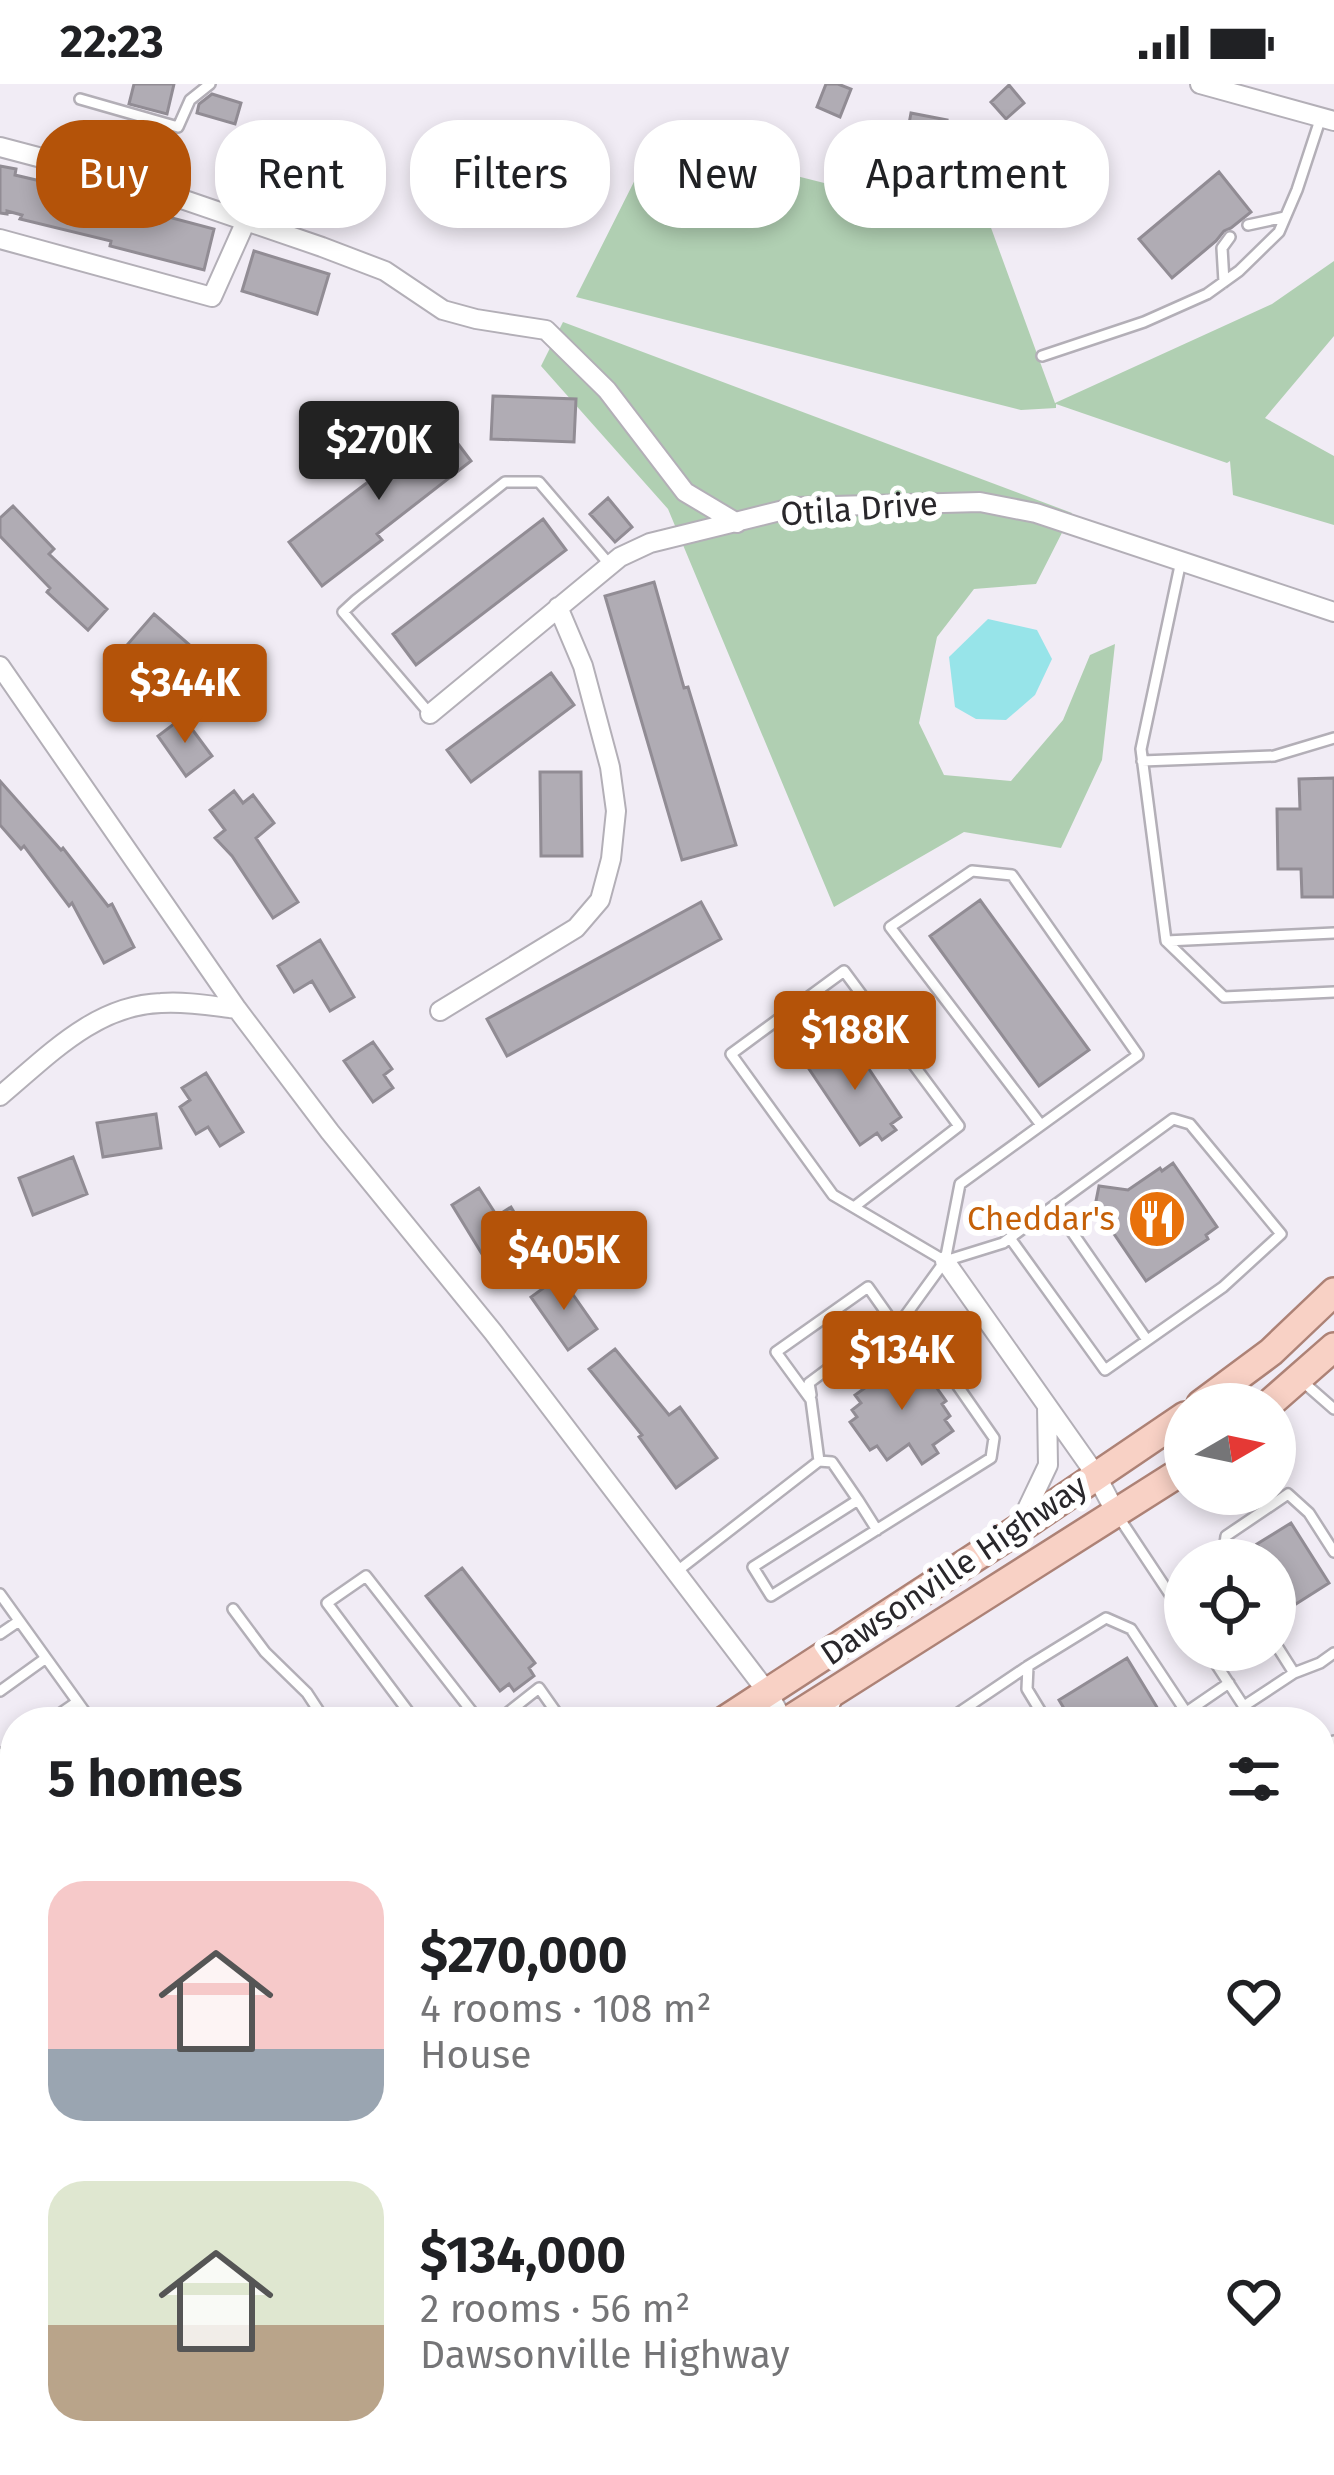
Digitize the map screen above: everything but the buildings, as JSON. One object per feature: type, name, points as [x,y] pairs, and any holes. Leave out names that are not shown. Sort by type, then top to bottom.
[{"type":"main road","points":[[1229,1383],[1334,1292]]},
{"type":"main road","points":[[1293,1383],[1334,1347]]},
{"type":"main road","name":"Dawsonville Highway","points":[[746,1707],[1164,1429]]},
{"type":"main road","name":"Dawsonville Highway","points":[[809,1707],[1164,1482]]},
{"type":"street","points":[[1200,84],[1327,119]]},
{"type":"street","points":[[0,147],[215,210]]},
{"type":"street","points":[[0,239],[212,297],[242,228]]},
{"type":"street","points":[[268,228],[385,271],[443,310],[546,330],[607,390],[685,492],[737,523]]},
{"type":"street","name":"Otila Drive","points":[[430,714],[620,557],[650,543],[796,507],[980,502],[1036,513],[1334,612]]},
{"type":"street","points":[[440,1011],[576,928],[600,900],[616,811],[610,766],[583,666],[558,608]]},
{"type":"street","points":[[0,666],[237,1009],[330,1132],[494,1332],[776,1707]]},
{"type":"street","points":[[0,1096],[76,1034],[128,1006],[164,1002],[237,1009]]},
{"type":"street","points":[[945,1261],[1096,1475],[1115,1511]]},
{"type":"street","points":[[1017,1530],[1048,1465],[1047,1406]]},
{"type":"lane","points":[[80,99],[178,128],[190,100],[210,84]]},
{"type":"lane","points":[[1042,356],[1144,322],[1224,282],[1279,232],[1327,119]]},
{"type":"lane","points":[[1248,225],[1286,218]]},
{"type":"lane","points":[[1224,282],[1222,248],[1230,237]]},
{"type":"lane","points":[[430,714],[343,612],[356,600],[505,482],[539,482],[610,566]]},
{"type":"lane","points":[[1180,561],[1141,749],[1166,941],[1224,997],[1334,992]]},
{"type":"lane","points":[[1142,760],[1274,756],[1334,738]]},
{"type":"lane","points":[[819,1461],[809,1383],[896,1322],[945,1261],[959,1184],[1041,1125],[1138,1055],[1012,875],[972,871],[890,927],[1041,1125]]},
{"type":"lane","points":[[1166,941],[1334,933]]},
{"type":"lane","points":[[854,1207],[959,1126],[844,971],[731,1054],[833,1195],[945,1261],[1003,1243],[1173,1119],[1190,1124],[1281,1234],[1223,1287],[1105,1370],[1010,1238]]},
{"type":"lane","points":[[1054,1206],[1148,1340]]},
{"type":"lane","points":[[811,1400],[776,1352],[868,1287],[896,1322],[930,1346],[994,1438],[991,1458],[771,1596],[753,1567],[858,1500]]},
{"type":"lane","points":[[1299,1378],[1333,1407]]},
{"type":"lane","points":[[676,1572],[819,1461],[832,1462],[877,1529]]},
{"type":"lane","points":[[1226,1539],[1288,1494],[1309,1513],[1334,1552]]},
{"type":"lane","points":[[1115,1511],[1164,1585]]},
{"type":"lane","points":[[405,1707],[327,1603],[366,1576],[468,1707]]},
{"type":"lane","points":[[0,1594],[81,1707]]},
{"type":"lane","points":[[233,1609],[316,1707]]},
{"type":"lane","points":[[967,1707],[1106,1618],[1131,1628],[1183,1707]]},
{"type":"lane","points":[[0,1634],[19,1621]]},
{"type":"lane","points":[[1221,1671],[1244,1706],[1334,1653]]},
{"type":"lane","points":[[0,1691],[46,1658]]},
{"type":"lane","points":[[1028,1666],[1027,1689],[1038,1707]]},
{"type":"lane","points":[[1193,1707],[1229,1683]]},
{"type":"lane","points":[[834,1707],[842,1687]]},
{"type":"lane","points":[[515,1707],[539,1688],[552,1707]]},
{"type":"lane","points":[[70,1707],[77,1702]]},
{"type":"green space","points":[[800,177],[824,183],[824,228],[991,228],[1055,403],[1272,304],[1334,261],[1334,336],[1265,418],[1334,456],[1334,525],[1233,495],[1230,461],[1056,404],[1056,408],[1021,410],[576,297],[634,182],[634,228],[800,228]]},
{"type":"green space","points":[[563,322],[1072,513],[1036,584],[974,589],[937,637],[919,723],[944,775],[1011,781],[1063,720],[1090,655],[1115,644],[1102,760],[1061,848],[964,832],[834,907],[668,509],[541,366]]},
{"type":"water","points":[[988,619],[1037,630],[1052,659],[1035,695],[1006,720],[976,719],[955,707],[949,657]]},
{"type":"place","name":"Cheddar's","points":[[1157,1219]]}]
